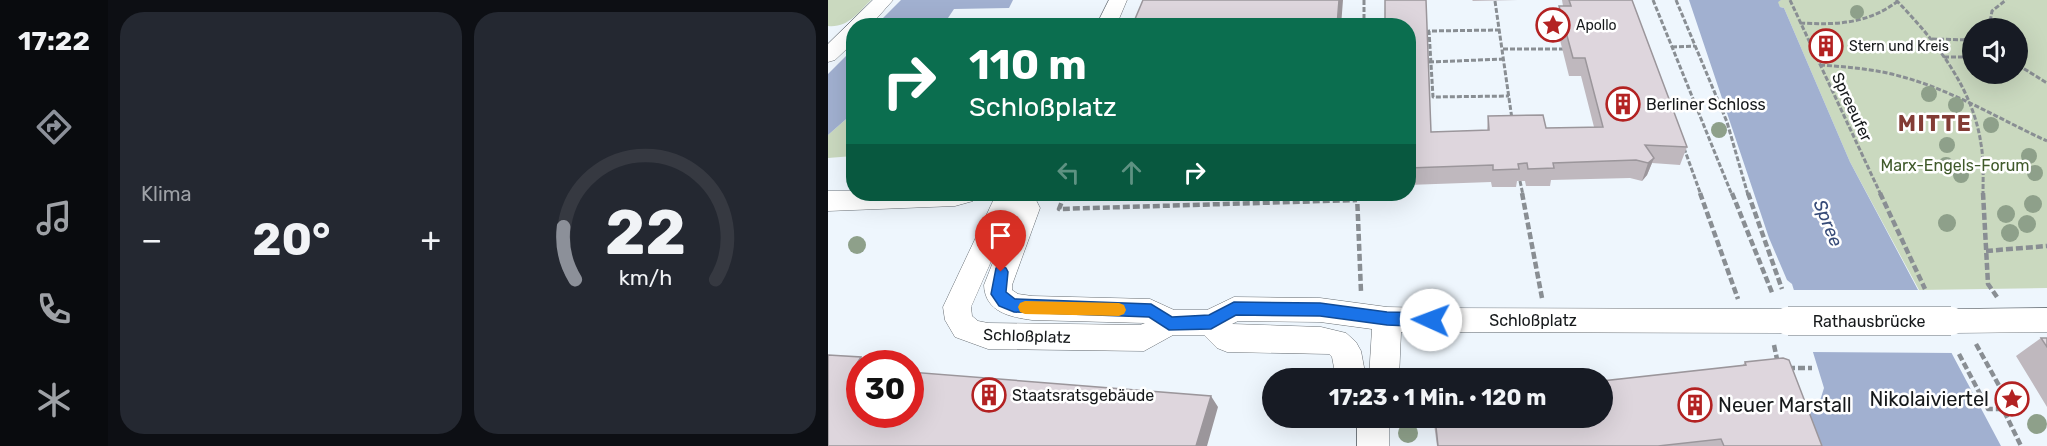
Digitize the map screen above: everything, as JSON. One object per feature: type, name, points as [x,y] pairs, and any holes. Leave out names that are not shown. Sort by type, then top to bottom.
[{"type":"street","points":[[866,18],[884,0]]},
{"type":"street","points":[[1110,18],[1118,0]]},
{"type":"street","points":[[828,184],[846,183]]},
{"type":"street","points":[[828,201],[846,200]]},
{"type":"street","name":"Schloßplatz","points":[[1011,201],[1002,208],[962,295],[957,319],[962,328],[973,334],[1144,338],[1169,323],[1211,322],[1234,309],[1320,310],[1360,307],[1387,319],[1745,320],[1781,332]]},
{"type":"street","name":"Schloßplatz","points":[[1024,201],[1027,208],[999,278],[998,294],[1004,301],[1014,306],[1034,308],[1151,311],[1169,323]]},
{"type":"street","points":[[1349,366],[1349,329],[1360,307]]},
{"type":"street","points":[[1385,368],[1387,319]]},
{"type":"street","name":"Rathausbrücke","points":[[1781,332],[1951,321],[2047,320]]},
{"type":"street","points":[[1211,322],[1227,339],[1336,342],[1349,366]]},
{"type":"path","points":[[1364,0],[1364,18]]},
{"type":"path","points":[[1653,0],[1773,295]]},
{"type":"path","points":[[1676,0],[1727,122],[1750,201],[1782,289]]},
{"type":"path","name":"Spreeufer","points":[[1790,0],[1925,289]]},
{"type":"path","points":[[1800,23],[1839,24],[1870,19],[1897,0],[1944,57],[1968,102],[1981,142],[1988,284]]},
{"type":"path","points":[[1989,18],[1992,10],[2006,0]]},
{"type":"path","points":[[1495,1],[1513,124]]},
{"type":"path","points":[[1500,30],[1429,31],[1429,62],[1433,97],[1509,96]]},
{"type":"path","points":[[1931,39],[1962,40]]},
{"type":"path","points":[[1672,47],[1695,46]]},
{"type":"path","points":[[1503,49],[1563,49]]},
{"type":"path","points":[[1944,57],[1962,57]]},
{"type":"path","points":[[1429,62],[1504,59]]},
{"type":"path","points":[[1820,65],[1902,76],[1968,102],[2047,141]]},
{"type":"path","points":[[2028,71],[2047,83]]},
{"type":"path","points":[[1682,143],[1745,320]]},
{"type":"path","points":[[1520,181],[1543,301]]},
{"type":"path","points":[[1062,201],[1059,209],[1357,201],[1360,307]]},
{"type":"path","points":[[1986,251],[2047,246]]},
{"type":"path","points":[[1781,332],[1780,368],[1812,368]]},
{"type":"path","points":[[1959,354],[1989,409],[2012,409],[1976,343]]},
{"type":"path","points":[[2003,409],[2021,446]]},
{"type":"green space","points":[[828,0],[871,0],[852,18],[846,18],[846,22],[828,26]]},
{"type":"green space","name":"Marx-Engels-Forum","points":[[1781,0],[2047,0],[2047,288],[1919,290],[1850,162],[1784,8],[1780,7],[1777,1]]},
{"type":"green space","points":[[846,119],[846,157],[828,158],[828,135]]},
{"type":"water","points":[[901,0],[1013,0],[1009,8],[954,9],[948,18],[883,18]]},
{"type":"water","name":"Spree","points":[[1689,0],[1781,0],[1778,2],[1780,7],[1784,8],[1850,162],[2001,446],[1803,446],[1806,416],[1818,407],[1824,388],[1792,284],[1787,280],[1769,238]]},
{"type":"water","points":[[846,56],[846,119],[828,135],[828,74]]},
{"type":"pier","points":[[1791,290],[1922,290],[1955,353],[1811,352]]},
{"type":"building","points":[[1143,0],[1339,0],[1338,18],[1135,18]]},
{"type":"building","name":"Berliner Schloss","points":[[1385,0],[1426,0],[1431,132],[1489,130],[1488,116],[1543,115],[1546,128],[1603,127],[1585,58],[1573,58],[1559,6],[1571,6],[1569,0],[1632,0],[1687,147],[1645,145],[1654,158],[1648,163],[1636,160],[1553,163],[1554,168],[1528,169],[1527,163],[1518,164],[1519,169],[1493,170],[1493,165],[1416,168],[1416,18],[1385,18]]},
{"type":"building","points":[[1833,36],[1836,40],[1835,44],[1825,43],[1820,37]]},
{"type":"building","points":[[2041,338],[2047,338],[2047,347]]},
{"type":"building","name":"Staatsratsgebäude","points":[[828,355],[846,356],[846,428],[924,428],[924,373],[1211,396],[1196,446],[828,446]]},
{"type":"building","name":"Neuer Marstall","points":[[1783,358],[1789,360],[1822,446],[1724,446],[1721,439],[1658,446],[1438,446],[1436,428],[1613,428],[1613,380],[1746,365],[1745,362]]},
{"type":"slow traffic","points":[[1025,307],[1119,310]]},
{"type":"place","name":"Apollo","points":[[1553,25]]},
{"type":"place","name":"Stern und Kreis","points":[[1826,46]]},
{"type":"place","name":"Berliner Schloss","points":[[1623,104]]},
{"type":"place","name":"Staatsratsgebäude","points":[[989,395]]},
{"type":"place","name":"Nikolaiviertel","points":[[2012,399]]},
{"type":"place","name":"Neuer Marstall","points":[[1695,405]]},
{"type":"district","name":"MITTE","points":[[1935,123]]},
{"type":"route","points":[[1001,272],[998,294],[1004,301],[1014,306],[1151,311],[1169,323],[1211,322],[1234,309],[1320,310],[1387,319],[1431,320]]}]
